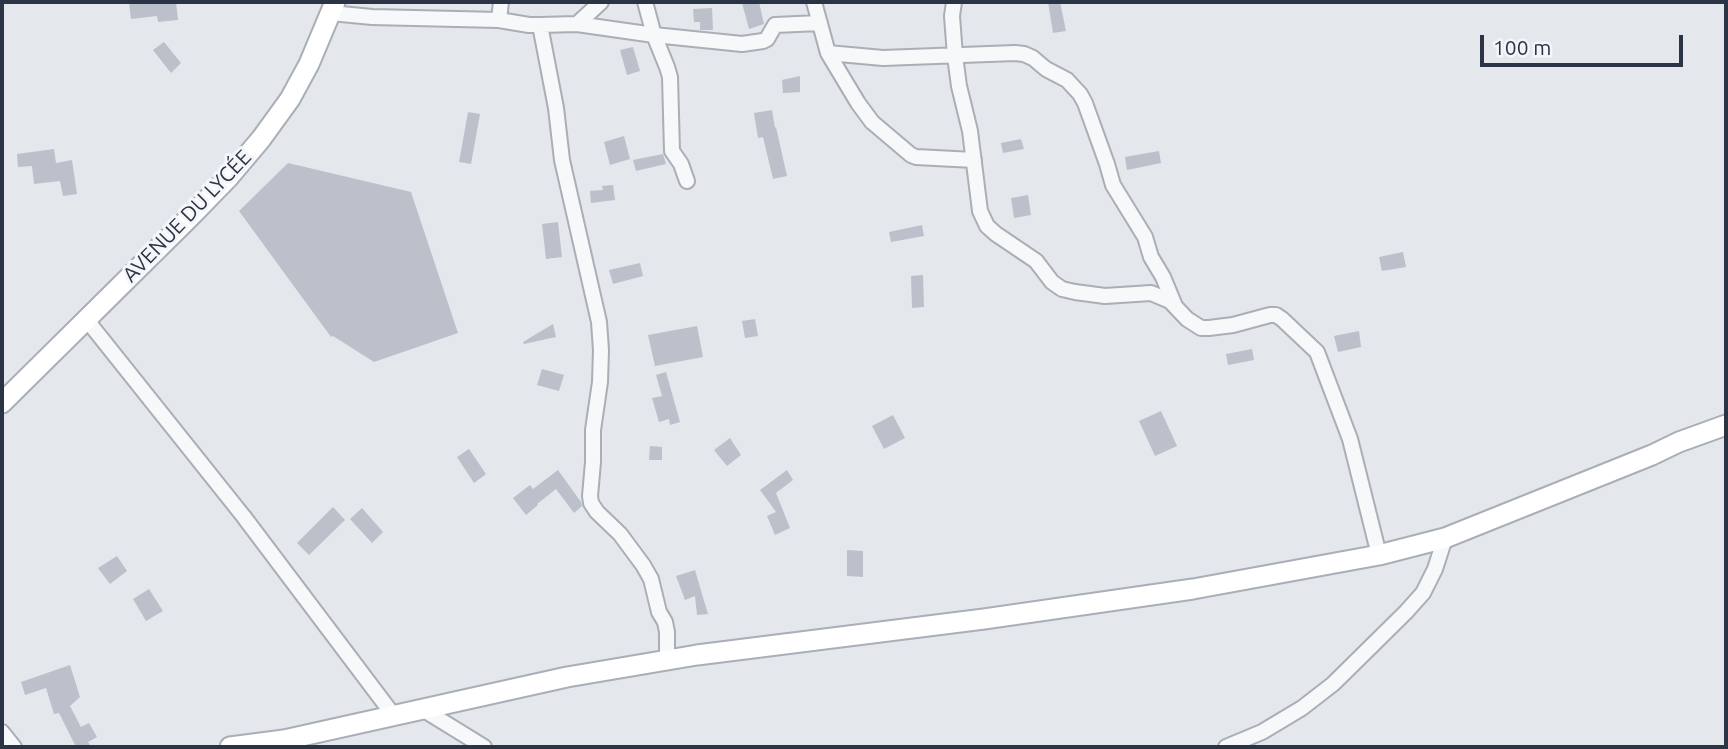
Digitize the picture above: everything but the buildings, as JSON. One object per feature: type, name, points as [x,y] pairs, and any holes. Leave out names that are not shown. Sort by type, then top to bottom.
[{"type":"main road","name":"AVENUE DU LYCÉE","points":[[2,402],[219,187],[261,138],[290,99],[309,64],[333,7]]},
{"type":"main road","points":[[230,747],[284,740],[567,677],[667,660],[997,618],[1193,589],[1379,555],[1446,538],[1726,425]]},
{"type":"street","points":[[499,20],[501,2]]},
{"type":"street","points":[[578,23],[601,2]]},
{"type":"street","points":[[645,2],[670,77],[672,151],[687,180]]},
{"type":"street","points":[[814,2],[828,53],[872,122],[916,157],[974,160]]},
{"type":"street","points":[[954,2],[954,56],[971,131],[980,211],[984,220],[996,234],[1036,261],[1052,282],[1062,289],[1105,296],[1151,293],[1170,301],[1194,325],[1209,328],[1276,315],[1317,352],[1350,439],[1379,555]]},
{"type":"street","points":[[333,7],[372,17],[499,20],[529,25],[578,23],[654,35],[751,44],[760,43],[767,38],[775,25],[820,23]]},
{"type":"street","points":[[540,25],[556,108],[562,160],[599,322],[600,382],[593,430],[591,503],[620,534],[651,579],[667,632],[667,660]]},
{"type":"street","points":[[828,53],[883,58],[1024,54],[1067,80],[1085,103],[1112,185],[1145,237],[1151,257],[1176,307]]},
{"type":"street","points":[[86,319],[244,517],[394,716]]},
{"type":"street","points":[[1226,747],[1262,732],[1302,708],[1333,684],[1423,593],[1446,538]]},
{"type":"street","points":[[424,709],[484,747]]},
{"type":"street","points":[[2,732],[14,747]]}]
